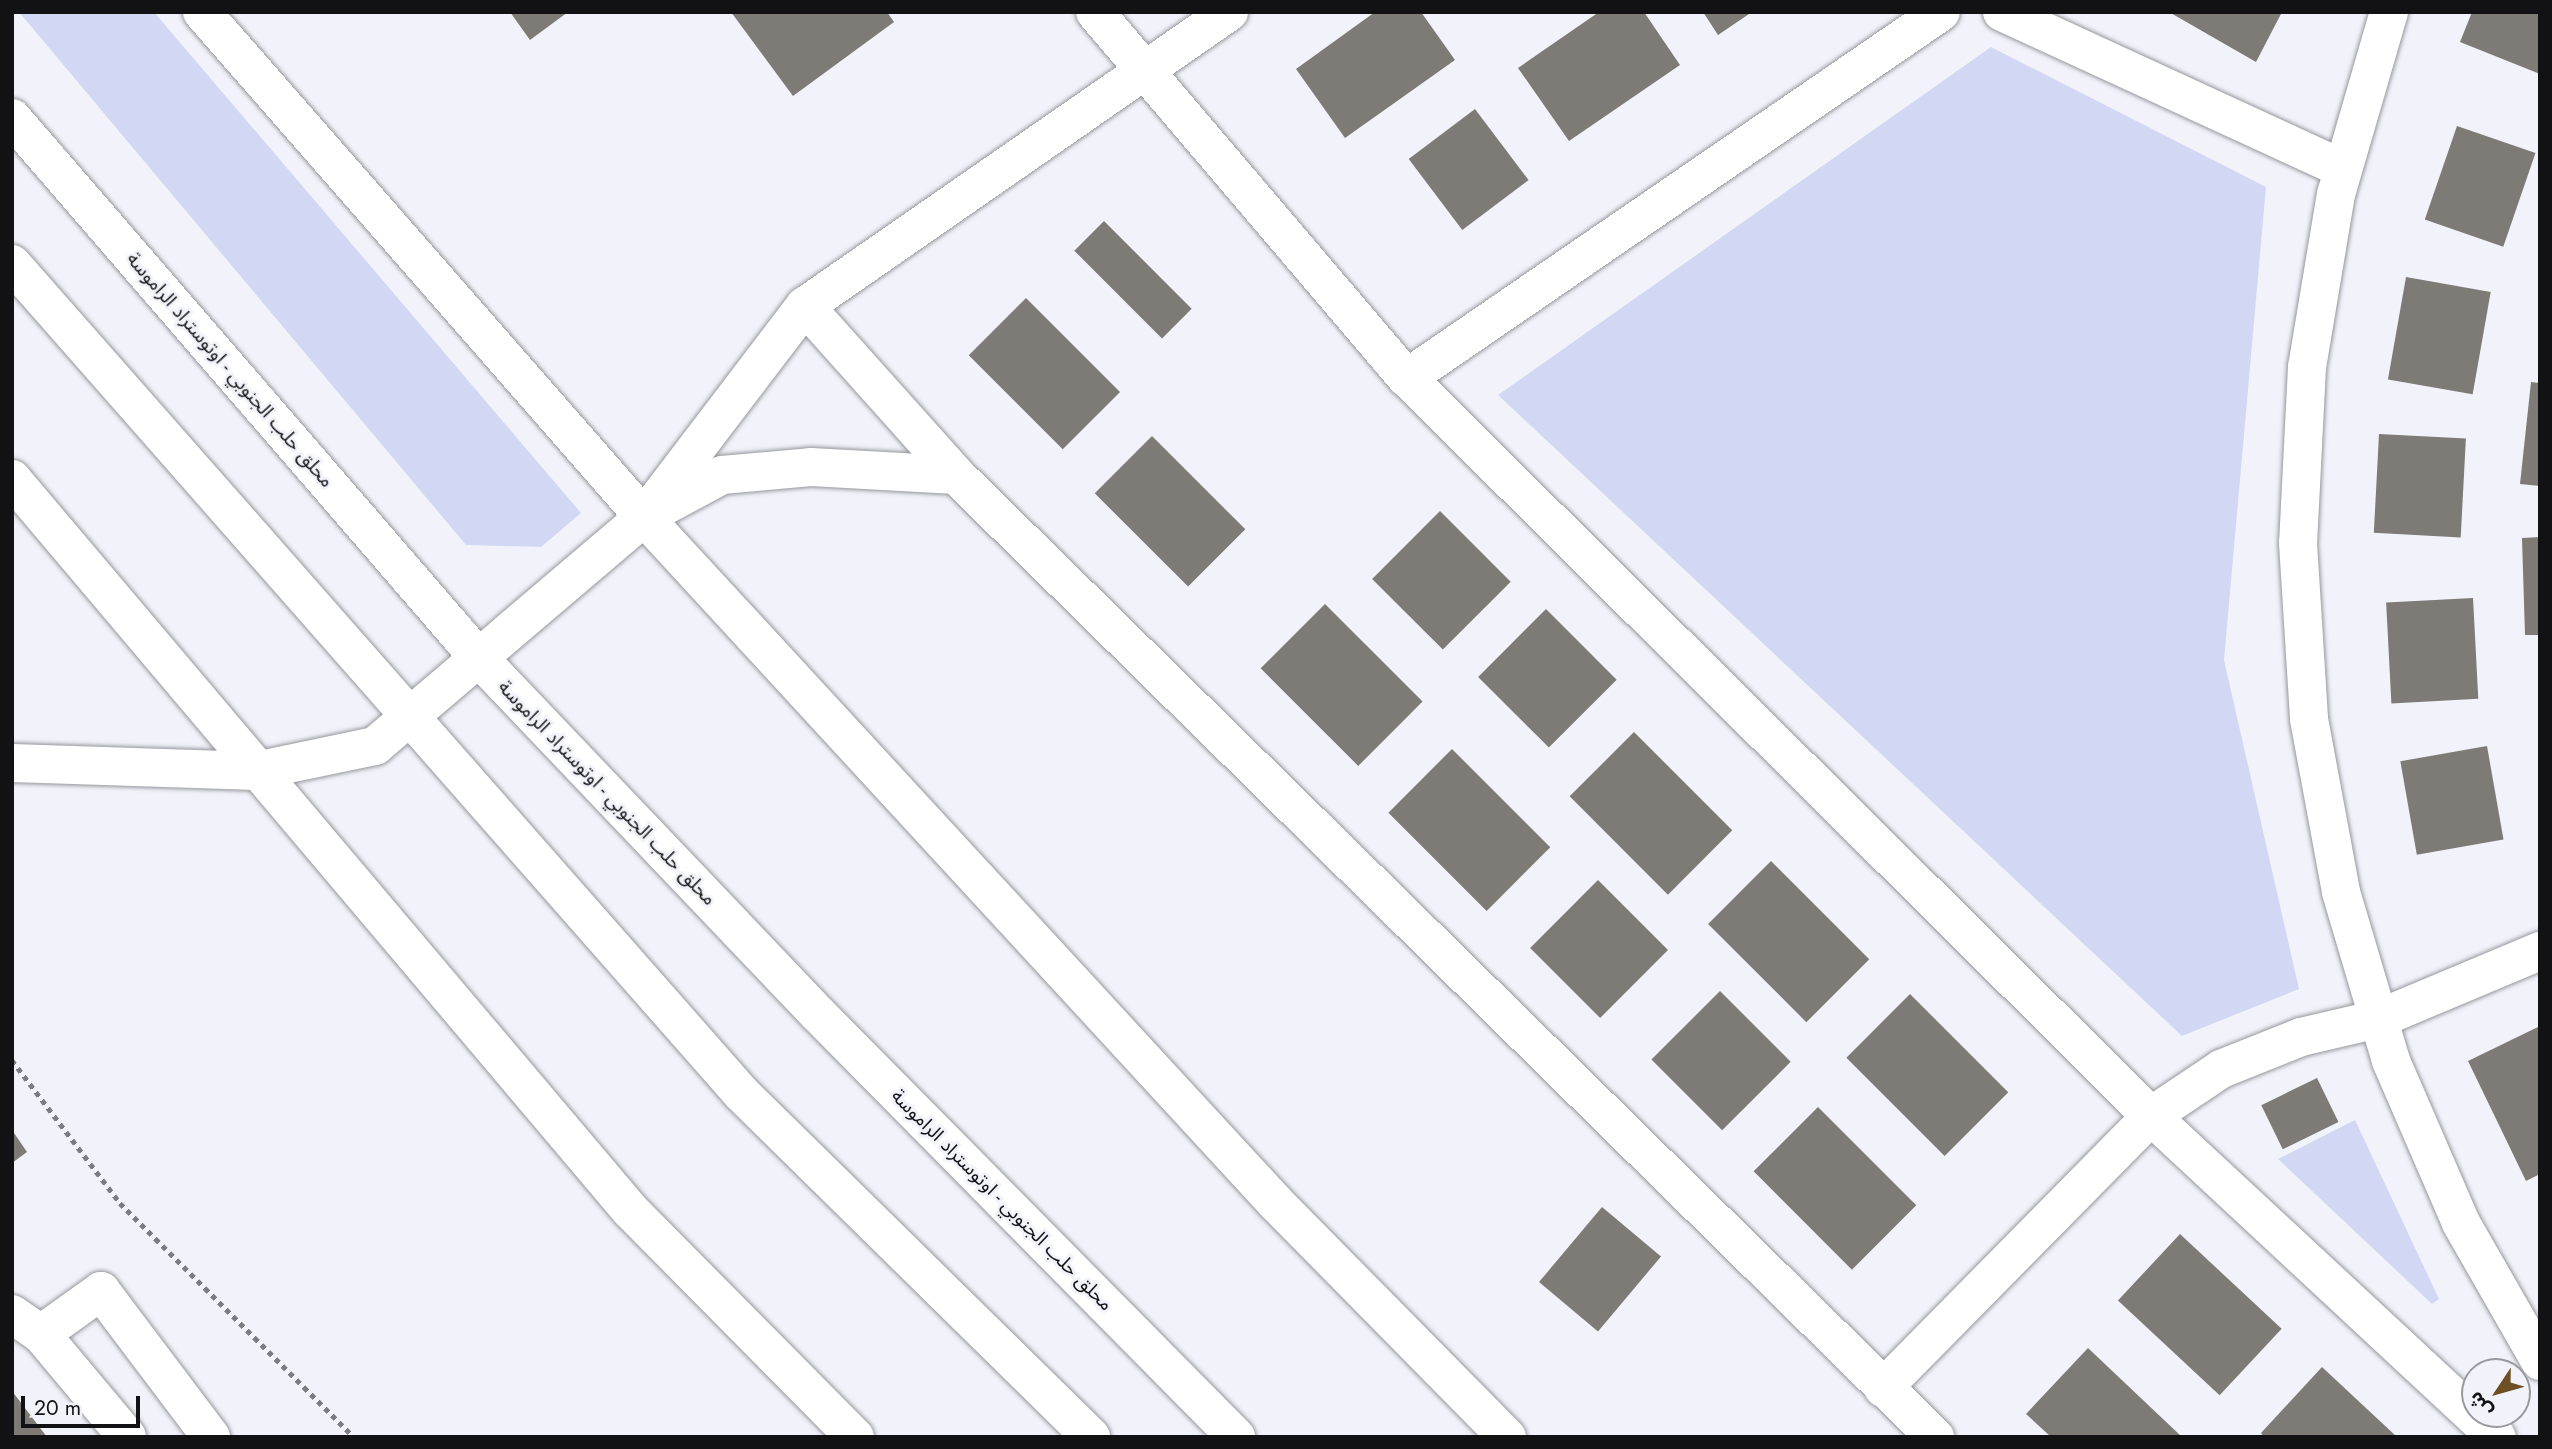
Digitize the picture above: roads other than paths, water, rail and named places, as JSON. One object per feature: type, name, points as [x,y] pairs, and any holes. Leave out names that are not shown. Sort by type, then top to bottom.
[{"type":"main road","points":[[202,12],[644,517],[1276,1203],[1507,1437]]},
{"type":"main road","points":[[1095,12],[1143,73],[1407,378],[2151,1116],[2497,1437]]},
{"type":"main road","points":[[644,517],[805,306],[1229,12]]},
{"type":"main road","points":[[1407,378],[1941,12]]},
{"type":"main road","points":[[2003,12],[2343,169]]},
{"type":"main road","points":[[2389,12],[2343,169],[2307,367],[2298,543],[2309,719],[2341,892],[2378,1019],[2461,1223],[2540,1361]]},
{"type":"main road","name":"محلق حلب الجنوبي - اوتوستراد الراموسة","points":[[12,118],[477,656],[818,1014],[1236,1437]]},
{"type":"main road","points":[[12,264],[408,720],[741,1093],[1091,1437]]},
{"type":"main road","points":[[805,306],[956,475],[1935,1437]]},
{"type":"main road","points":[[12,763],[255,771],[375,746],[408,720],[477,656],[644,517],[722,475],[811,467],[956,475]]},
{"type":"main road","points":[[12,479],[255,771],[631,1210],[855,1437]]},
{"type":"main road","points":[[1883,1388],[2151,1116],[2221,1069],[2301,1037],[2378,1019],[2540,951]]},
{"type":"main road","points":[[127,1437],[27,1324],[101,1291],[211,1437]]}]
